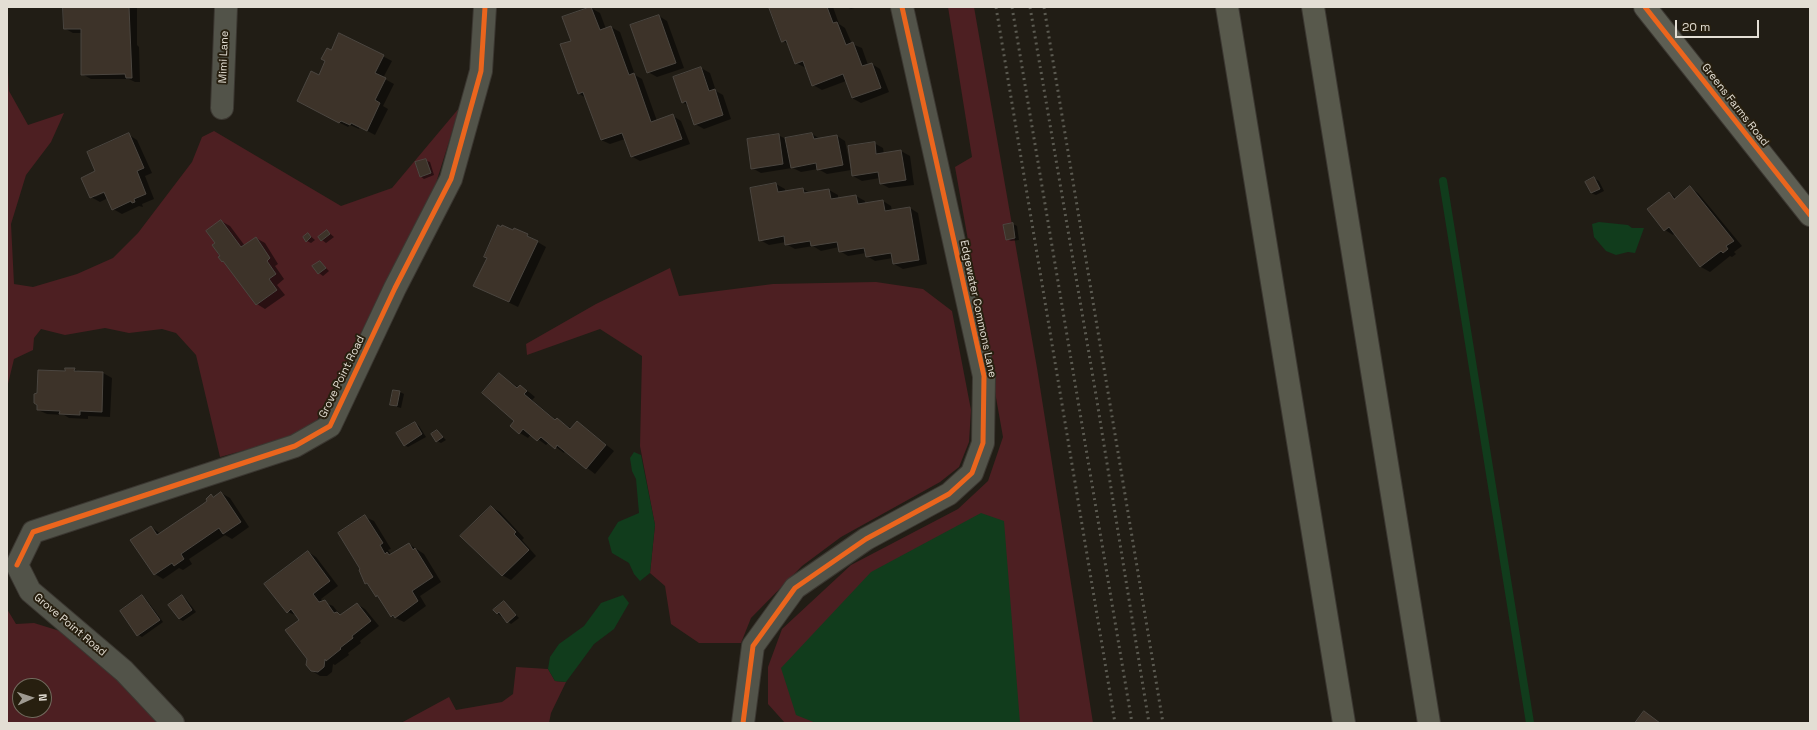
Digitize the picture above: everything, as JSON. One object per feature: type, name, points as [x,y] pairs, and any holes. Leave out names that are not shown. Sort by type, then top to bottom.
[{"type":"highway","points":[[1227,7],[1344,723]]},
{"type":"highway","points":[[1313,7],[1429,723]]},
{"type":"main road","name":"Greens Farms Road","points":[[1645,7],[1810,215]]},
{"type":"street","name":"Mimi Lane","points":[[222,108],[226,7]]},
{"type":"street","name":"Grove Point Road","points":[[172,723],[124,671],[30,591],[12,567],[33,532],[295,446],[330,426],[395,288],[450,178],[481,71],[485,7]]},
{"type":"street","name":"Edgewater Commons Lane","points":[[743,723],[753,646],[795,588],[866,539],[949,494],[972,473],[984,443],[984,376],[902,7]]},
{"type":"shaded area","points":[[948,7],[974,7],[1037,368],[1093,723],[785,723],[768,704],[768,667],[782,629],[851,565],[958,509],[988,481],[1003,437],[955,167],[972,157]]},
{"type":"shaded area","points":[[7,53],[9,91],[28,125],[64,113],[51,142],[26,175],[11,224],[14,284],[33,287],[77,274],[113,258],[138,233],[192,162],[202,137],[214,131],[341,206],[392,188],[460,107],[435,186],[367,324],[316,422],[296,436],[220,457],[196,355],[176,333],[162,329],[129,333],[105,328],[65,335],[41,329],[34,338],[33,350],[14,359],[7,388]]},
{"type":"shaded area","points":[[1599,222],[1628,225],[1632,228],[1644,228],[1635,253],[1628,252],[1616,255],[1606,251],[1594,237],[1592,224]]},
{"type":"shaded area","points":[[670,268],[679,296],[773,284],[876,282],[923,289],[952,311],[971,410],[969,442],[959,467],[940,482],[841,537],[802,566],[751,618],[741,643],[699,643],[671,624],[665,586],[650,573],[655,525],[640,446],[642,356],[600,329],[527,355],[526,344],[596,304]]},
{"type":"shaded area","points":[[634,452],[641,455],[655,525],[650,573],[640,581],[634,574],[629,563],[612,553],[608,538],[618,522],[639,513],[636,479],[632,471],[630,458]]},
{"type":"shaded area","points":[[981,513],[1004,521],[1020,723],[816,723],[796,715],[781,668],[871,572]]},
{"type":"shaded area","points":[[623,595],[629,603],[614,629],[594,644],[566,682],[555,681],[548,669],[550,657],[559,644],[584,626],[601,603]]},
{"type":"shaded area","points":[[7,609],[16,624],[34,623],[76,636],[119,677],[157,723],[7,723]]},
{"type":"shaded area","points":[[516,667],[548,669],[555,681],[566,682],[551,713],[549,723],[401,723],[449,697],[456,710],[502,702],[513,694]]},
{"type":"building","points":[[63,7],[129,7],[132,78],[126,78],[125,74],[81,75],[81,29],[64,29]]},
{"type":"building","points":[[591,7],[600,30],[611,26],[629,75],[634,73],[651,122],[673,114],[682,139],[631,157],[622,133],[601,140],[583,92],[578,94],[560,44],[571,41],[562,17]]},
{"type":"building","points":[[769,7],[827,7],[833,23],[837,22],[846,45],[853,42],[862,66],[872,63],[881,88],[852,98],[843,74],[812,86],[803,61],[795,64],[786,40],[782,42]]},
{"type":"building","points":[[659,15],[676,63],[647,73],[630,25]]},
{"type":"building","points":[[339,33],[384,55],[375,73],[386,78],[375,100],[380,103],[367,131],[351,123],[350,125],[341,121],[339,123],[297,101],[311,71],[319,75],[325,61],[321,59],[327,48],[331,50]]},
{"type":"building","points":[[701,67],[709,91],[715,89],[723,115],[694,125],[686,101],[682,103],[673,77]]},
{"type":"building","points":[[129,133],[144,168],[137,171],[146,194],[134,199],[135,202],[132,203],[131,201],[112,210],[104,192],[90,198],[81,178],[95,171],[87,152]]},
{"type":"building","points":[[812,133],[814,139],[837,135],[843,165],[817,170],[816,163],[791,168],[785,138]]},
{"type":"building","points":[[779,134],[783,164],[751,169],[747,139]]},
{"type":"building","points":[[875,142],[876,154],[901,150],[906,180],[880,184],[878,172],[852,176],[848,146]]},
{"type":"building","points":[[426,159],[431,173],[420,177],[415,162]]},
{"type":"building","points":[[1594,177],[1600,189],[1591,193],[1585,182]]},
{"type":"building","points":[[776,183],[778,192],[803,188],[804,193],[829,189],[831,199],[856,195],[858,204],[883,200],[885,211],[910,207],[919,260],[893,264],[891,253],[866,257],[864,248],[839,252],[837,242],[811,246],[810,241],[785,245],[784,236],[759,241],[750,188]]},
{"type":"building","points":[[1690,186],[1734,241],[1726,246],[1728,249],[1723,253],[1721,251],[1700,267],[1669,227],[1664,231],[1647,209],[1669,192],[1674,199]]},
{"type":"building","points":[[221,220],[241,247],[256,237],[270,258],[267,261],[276,274],[269,279],[277,290],[256,305],[223,261],[222,262],[218,257],[220,256],[212,245],[215,243],[206,231]]},
{"type":"building","points":[[1013,223],[1015,238],[1006,240],[1003,225]]},
{"type":"building","points":[[498,225],[501,227],[502,225],[513,230],[514,228],[528,234],[527,236],[538,241],[509,302],[473,286],[487,258],[484,257]]},
{"type":"building","points":[[327,230],[330,234],[321,241],[318,237]]},
{"type":"building","points":[[308,233],[311,237],[306,242],[303,237]]},
{"type":"building","points":[[320,261],[326,268],[318,274],[312,266]]},
{"type":"building","points":[[65,368],[75,368],[74,371],[103,372],[102,412],[80,411],[80,415],[59,414],[60,411],[37,410],[37,405],[34,403],[34,394],[37,393],[38,370],[65,371]]},
{"type":"building","points":[[499,373],[517,388],[520,385],[527,391],[524,394],[555,420],[557,418],[570,429],[577,421],[606,445],[586,469],[557,445],[555,449],[541,437],[537,441],[523,429],[519,434],[510,426],[514,421],[482,393]]},
{"type":"building","points":[[393,390],[400,391],[397,406],[390,405]]},
{"type":"building","points":[[415,422],[422,434],[404,446],[396,433]]},
{"type":"building","points":[[437,430],[443,437],[436,442],[431,434]]},
{"type":"building","points":[[221,492],[241,522],[223,534],[219,528],[181,554],[184,559],[174,566],[172,563],[154,575],[130,540],[151,526],[157,535],[207,501],[206,499],[211,494],[213,497]]},
{"type":"building","points":[[491,506],[516,532],[514,534],[529,550],[502,576],[460,536]]},
{"type":"building","points":[[365,515],[383,543],[380,545],[385,554],[387,552],[389,555],[409,543],[413,550],[415,548],[433,577],[412,591],[418,601],[395,618],[393,615],[391,617],[377,595],[376,597],[367,583],[365,584],[359,570],[360,569],[338,533]]},
{"type":"building","points":[[308,551],[330,581],[313,594],[319,602],[325,600],[334,613],[337,612],[340,615],[357,603],[371,621],[352,636],[353,638],[340,648],[341,649],[326,661],[325,659],[324,667],[318,672],[311,671],[306,665],[307,659],[285,630],[299,620],[291,609],[287,613],[264,584]]},
{"type":"building","points":[[142,595],[160,620],[137,636],[120,611]]},
{"type":"building","points":[[182,595],[192,610],[179,619],[168,605]]},
{"type":"building","points":[[504,601],[516,615],[507,623],[499,612],[497,614],[493,610]]},
{"type":"building","points":[[1644,711],[1660,723],[1635,723]]},
{"type":"waterway","points":[[1443,181],[1530,723]]},
{"type":"railway","points":[[996,7],[1115,723]]},
{"type":"railway","points":[[1012,7],[1132,723]]},
{"type":"railway","points":[[1030,7],[1095,389],[1149,723]]},
{"type":"railway","points":[[1044,7],[1163,723]]},
{"type":"cycle path","points":[[17,565],[33,532],[295,446],[330,426],[395,288],[451,179],[481,71],[485,7]]},
{"type":"cycle path","points":[[743,723],[753,646],[795,588],[866,539],[949,494],[972,473],[983,443],[984,376],[902,7]]},
{"type":"cycle path","points":[[1645,7],[1810,215]]}]
